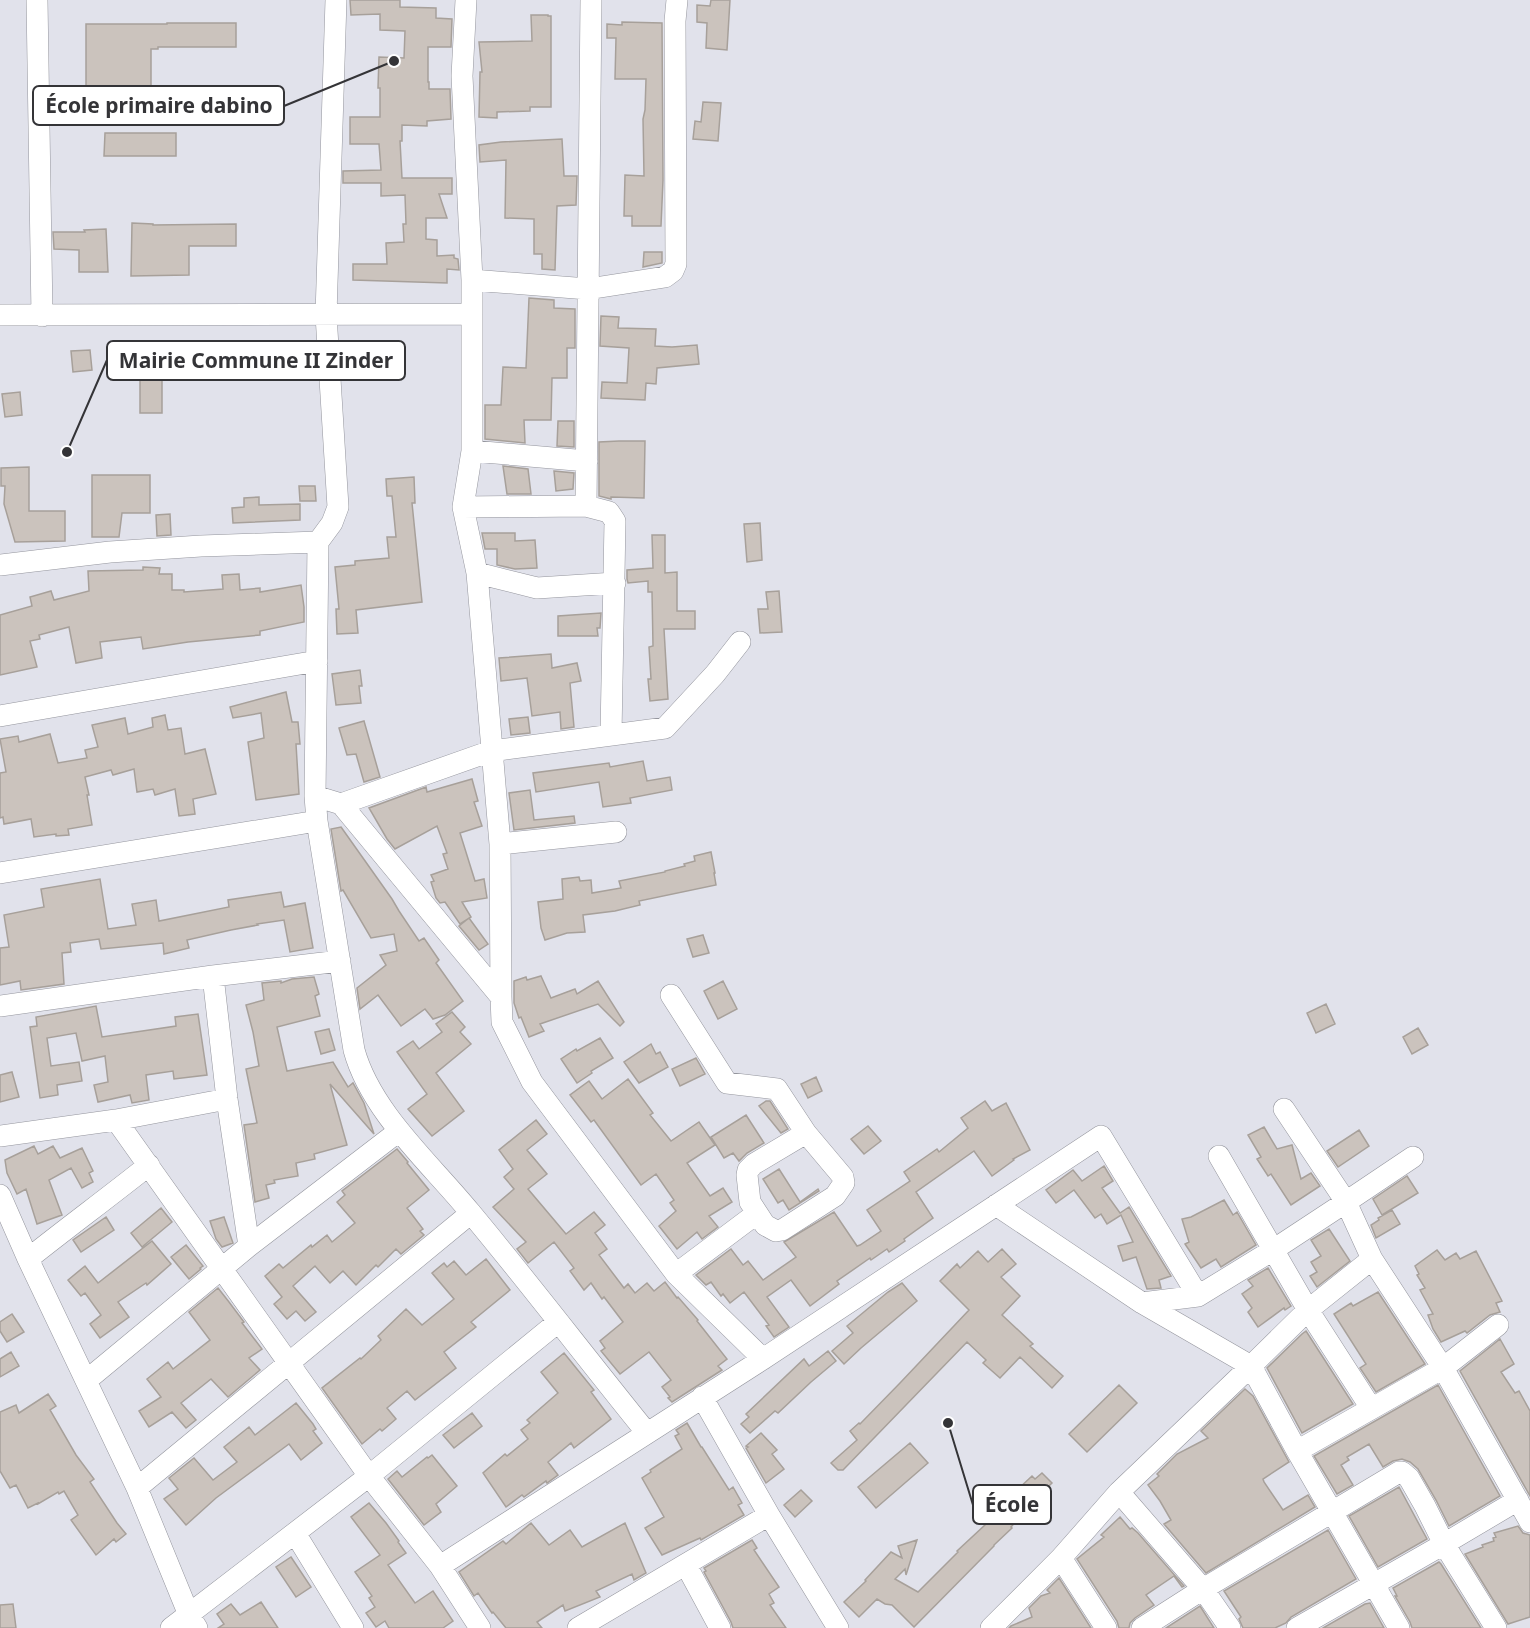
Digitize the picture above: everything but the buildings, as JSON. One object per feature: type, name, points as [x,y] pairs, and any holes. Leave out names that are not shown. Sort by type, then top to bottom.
[{"type":"street","points":[[37,0],[42,316]]},
{"type":"street","points":[[336,0],[326,315],[338,507],[332,524],[318,542],[315,796],[350,1033],[359,1067],[369,1087],[399,1131],[471,1213],[646,1433]]},
{"type":"street","points":[[466,0],[462,76],[472,280],[472,450],[463,507],[477,573],[500,844],[502,1022],[532,1082],[676,1274],[763,1359]]},
{"type":"street","points":[[586,506],[591,0]]},
{"type":"street","points":[[472,280],[588,289],[665,278],[673,271],[676,264],[675,21],[677,0]]},
{"type":"street","points":[[0,315],[472,314]]},
{"type":"street","points":[[472,450],[586,461]]},
{"type":"street","points":[[463,507],[586,506],[609,512],[615,521],[611,734]]},
{"type":"street","points":[[0,565],[110,552],[318,542]]},
{"type":"street","points":[[477,573],[537,588],[615,583]]},
{"type":"street","points":[[341,804],[491,751],[665,728],[715,674],[740,642]]},
{"type":"street","points":[[0,716],[317,661]]},
{"type":"street","points":[[315,796],[341,804],[501,997]]},
{"type":"street","points":[[0,873],[317,821]]},
{"type":"street","points":[[500,844],[616,832]]},
{"type":"street","points":[[0,1006],[340,961]]},
{"type":"street","points":[[213,976],[227,1099],[249,1246]]},
{"type":"street","points":[[671,995],[727,1083],[777,1089],[806,1133],[843,1177],[842,1189],[835,1196],[782,1230],[776,1231],[765,1225],[750,1202],[748,1170],[754,1164],[806,1133]]},
{"type":"street","points":[[0,1136],[116,1120],[227,1099]]},
{"type":"street","points":[[1284,1108],[1346,1202],[1372,1259],[1443,1368],[1530,1522]]},
{"type":"street","points":[[116,1120],[369,1476],[440,1566],[480,1628]]},
{"type":"street","points":[[87,1380],[249,1246],[399,1131]]},
{"type":"street","points":[[440,1566],[763,1359],[1101,1136],[1198,1296]]},
{"type":"street","points":[[1219,1156],[1308,1310],[1371,1408]]},
{"type":"street","points":[[1142,1303],[1198,1296],[1273,1250],[1413,1157]]},
{"type":"street","points":[[28,1259],[149,1165]]},
{"type":"street","points":[[0,1195],[137,1488],[193,1621]]},
{"type":"street","points":[[996,1205],[1142,1303],[1251,1366],[1399,1628]]},
{"type":"street","points":[[137,1488],[471,1213]]},
{"type":"street","points":[[676,1274],[756,1214]]},
{"type":"street","points":[[991,1628],[1061,1558],[1119,1492],[1308,1310],[1372,1259]]},
{"type":"street","points":[[171,1628],[193,1621],[296,1533],[558,1322]]},
{"type":"street","points":[[1297,1451],[1443,1368],[1498,1326]]},
{"type":"street","points":[[702,1397],[769,1515],[838,1628]]},
{"type":"street","points":[[1142,1628],[1399,1472],[1409,1478],[1444,1544],[1496,1628]]},
{"type":"street","points":[[1119,1492],[1203,1589],[1230,1628]]},
{"type":"street","points":[[1297,1628],[1518,1500]]},
{"type":"street","points":[[578,1628],[769,1515]]},
{"type":"street","points":[[296,1533],[353,1628]]},
{"type":"street","points":[[1061,1558],[1106,1628]]},
{"type":"street","points":[[686,1565],[720,1628]]},
{"type":"place","name":"École primaire dabino","points":[[394,61]]},
{"type":"place","name":"Mairie Commune II Zinder","points":[[67,452]]},
{"type":"place","name":"École","points":[[948,1423]]}]
